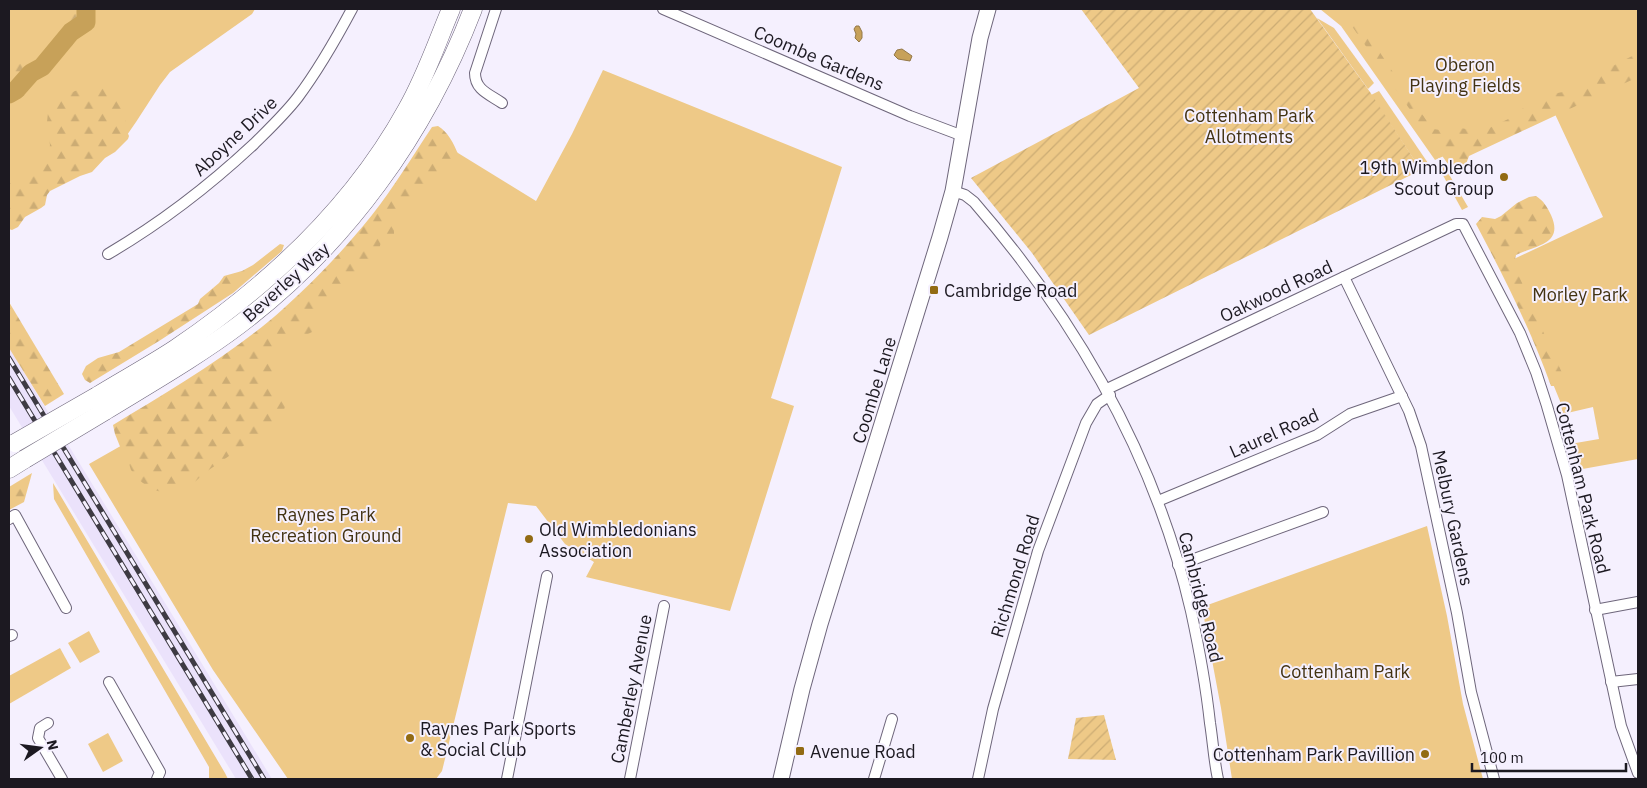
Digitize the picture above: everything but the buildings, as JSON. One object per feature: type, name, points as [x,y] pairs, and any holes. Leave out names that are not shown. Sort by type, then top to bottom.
[{"type":"highway","name":"Beverley Way","points":[[12,445],[174,350],[259,286],[311,239],[370,168],[407,108],[451,9]]},
{"type":"highway","name":"Beverley Way","points":[[9,469],[105,411],[238,326],[270,301],[341,232],[384,178],[422,118],[441,84],[472,9]]},
{"type":"main road","name":"Coombe Lane","points":[[781,779],[802,688],[820,624],[920,304],[953,191],[980,38],[988,9]]},
{"type":"street","name":"Aboyne Drive","points":[[108,254],[145,232],[181,207],[208,185],[272,126],[297,99],[316,72],[352,9]]},
{"type":"street","points":[[496,9],[475,73],[475,81],[478,87],[502,103]]},
{"type":"street","name":"Coombe Gardens","points":[[662,9],[910,116],[963,136]]},
{"type":"street","name":"Cambridge Road","points":[[953,191],[965,195],[974,202],[1009,244],[1060,312],[1108,392],[1135,446],[1158,501],[1191,612],[1218,779]]},
{"type":"street","name":"Oakwood Road","points":[[1108,392],[1344,277],[1461,223]]},
{"type":"street","name":"Cottenham Park Road","points":[[1461,223],[1500,292],[1536,372],[1567,475],[1621,726],[1638,773]]},
{"type":"street","name":"Melbury Gardens","points":[[1344,277],[1409,411],[1425,464],[1457,613],[1471,692],[1494,779]]},
{"type":"street","name":"Richmond Road","points":[[978,779],[996,700],[1038,551],[1086,423],[1097,404],[1108,392]]},
{"type":"street","name":"Laurel Road","points":[[1158,501],[1318,435],[1350,414],[1402,396]]},
{"type":"street","points":[[1178,564],[1323,512]]},
{"type":"street","points":[[12,517],[66,608]]},
{"type":"street","points":[[506,779],[547,576]]},
{"type":"street","points":[[1595,610],[1638,602]]},
{"type":"street","name":"Camberley Avenue","points":[[630,779],[664,606]]},
{"type":"street","points":[[1611,682],[1638,679]]},
{"type":"street","points":[[109,682],[160,772],[157,779]]},
{"type":"street","points":[[874,779],[892,719]]},
{"type":"street","points":[[48,723],[40,728],[38,738],[62,779]]},
{"type":"shaded area","points":[[856,26],[859,26],[862,32],[862,38],[859,42],[855,38],[854,29]]},
{"type":"shaded area","points":[[902,49],[912,56],[910,61],[898,59],[894,55],[897,50]]},
{"type":"shaded area","points":[[9,348],[272,779],[236,779],[9,406]]},
{"type":"green space","points":[[9,9],[255,9],[252,14],[170,72],[118,148],[9,205]]},
{"type":"green space","points":[[72,9],[90,9],[93,18],[90,24],[80,32],[70,49],[58,52],[53,49],[53,45],[63,32]]},
{"type":"green space","name":"Cottenham Park Allotments","points":[[1081,9],[1310,9],[1370,92],[1421,170],[1089,335],[1032,253],[971,178],[1139,88]]},
{"type":"green space","name":"Oberon Playing Fields","points":[[1320,9],[1638,9],[1638,68],[1435,160],[1341,26]]},
{"type":"green space","points":[[1340,9],[1350,9],[1433,129],[1448,131],[1460,128],[1473,130],[1489,128],[1519,114],[1523,108],[1553,94],[1584,85],[1593,76],[1638,53],[1638,77],[1469,156],[1466,164],[1452,170]]},
{"type":"green space","points":[[1317,18],[1334,28],[1374,83],[1368,89]]},
{"type":"green space","points":[[16,60],[27,63],[33,74],[34,84],[30,93],[21,97],[9,98],[9,63]]},
{"type":"green space","name":"Raynes Park Recreation Ground","points":[[603,70],[842,167],[771,398],[794,406],[730,611],[586,577],[594,562],[565,544],[536,506],[508,503],[442,771],[436,779],[288,779],[213,670],[89,464],[219,390],[445,145],[536,201],[572,134]]},
{"type":"green space","name":"Morley Park","points":[[1638,72],[1638,459],[1577,470],[1570,444],[1599,439],[1593,407],[1563,414],[1560,401],[1544,362],[1501,265],[1603,217],[1554,112]]},
{"type":"green space","points":[[100,80],[110,82],[121,101],[122,117],[126,121],[128,139],[115,152],[105,158],[92,172],[50,191],[45,205],[25,217],[18,227],[12,230],[9,229],[9,183],[23,183],[31,177],[42,158],[49,153],[50,145],[47,122],[49,103],[75,91],[92,86]]},
{"type":"green space","points":[[1379,91],[1430,166],[1421,170],[1371,95]]},
{"type":"green space","points":[[438,126],[453,142],[458,154],[455,166],[433,176],[413,204],[399,213],[394,219],[394,236],[392,239],[381,242],[377,257],[350,283],[335,292],[320,309],[312,332],[292,337],[280,345],[270,361],[279,371],[275,381],[286,403],[284,410],[276,412],[269,433],[255,438],[203,474],[196,481],[174,492],[165,493],[151,489],[139,480],[131,470],[126,454],[121,449],[113,425],[244,341],[307,287],[362,228],[388,194],[432,127]]},
{"type":"green space","points":[[1443,164],[1468,207],[1462,210],[1439,168]]},
{"type":"green space","points":[[1536,196],[1547,207],[1551,215],[1554,232],[1551,238],[1540,246],[1516,255],[1514,264],[1565,380],[1561,386],[1551,386],[1535,345],[1476,224],[1482,217],[1495,219],[1517,203]]},
{"type":"green space","points":[[280,244],[284,245],[282,251],[233,293],[90,383],[85,380],[82,374],[86,366],[98,358],[119,352],[198,304],[200,299],[219,283],[224,276],[242,271],[253,265]]},
{"type":"green space","points":[[9,302],[64,394],[45,406],[9,348]]},
{"type":"green space","points":[[32,473],[24,502],[9,510],[9,487]]},
{"type":"green space","points":[[53,483],[228,779],[209,779],[209,767],[54,499]]},
{"type":"green space","name":"Cottenham Park","points":[[1427,526],[1447,616],[1463,704],[1483,779],[1232,779],[1202,607]]},
{"type":"green space","points":[[89,631],[100,652],[80,663],[68,643]]},
{"type":"green space","points":[[60,648],[71,668],[9,704],[9,676]]},
{"type":"green space","points":[[1104,715],[1116,760],[1068,759],[1076,718]]},
{"type":"green space","points":[[108,733],[123,761],[103,772],[88,744]]},
{"type":"waterway","points":[[9,94],[16,90],[31,73],[42,67],[71,32],[86,22],[86,9]]},
{"type":"railway","points":[[9,358],[264,779]]},
{"type":"railway","points":[[9,378],[252,779]]},
{"type":"place","name":"19th Wimbledon Scout Group","points":[[1504,177]]},
{"type":"place","name":"Cambridge Road","points":[[934,290]]},
{"type":"place","name":"Old Wimbledonians Association","points":[[529,539]]},
{"type":"place","name":"Raynes Park Sports & Social Club","points":[[410,738]]},
{"type":"place","name":"Avenue Road","points":[[800,751]]},
{"type":"place","name":"Cottenham Park Pavillion","points":[[1425,754]]}]
